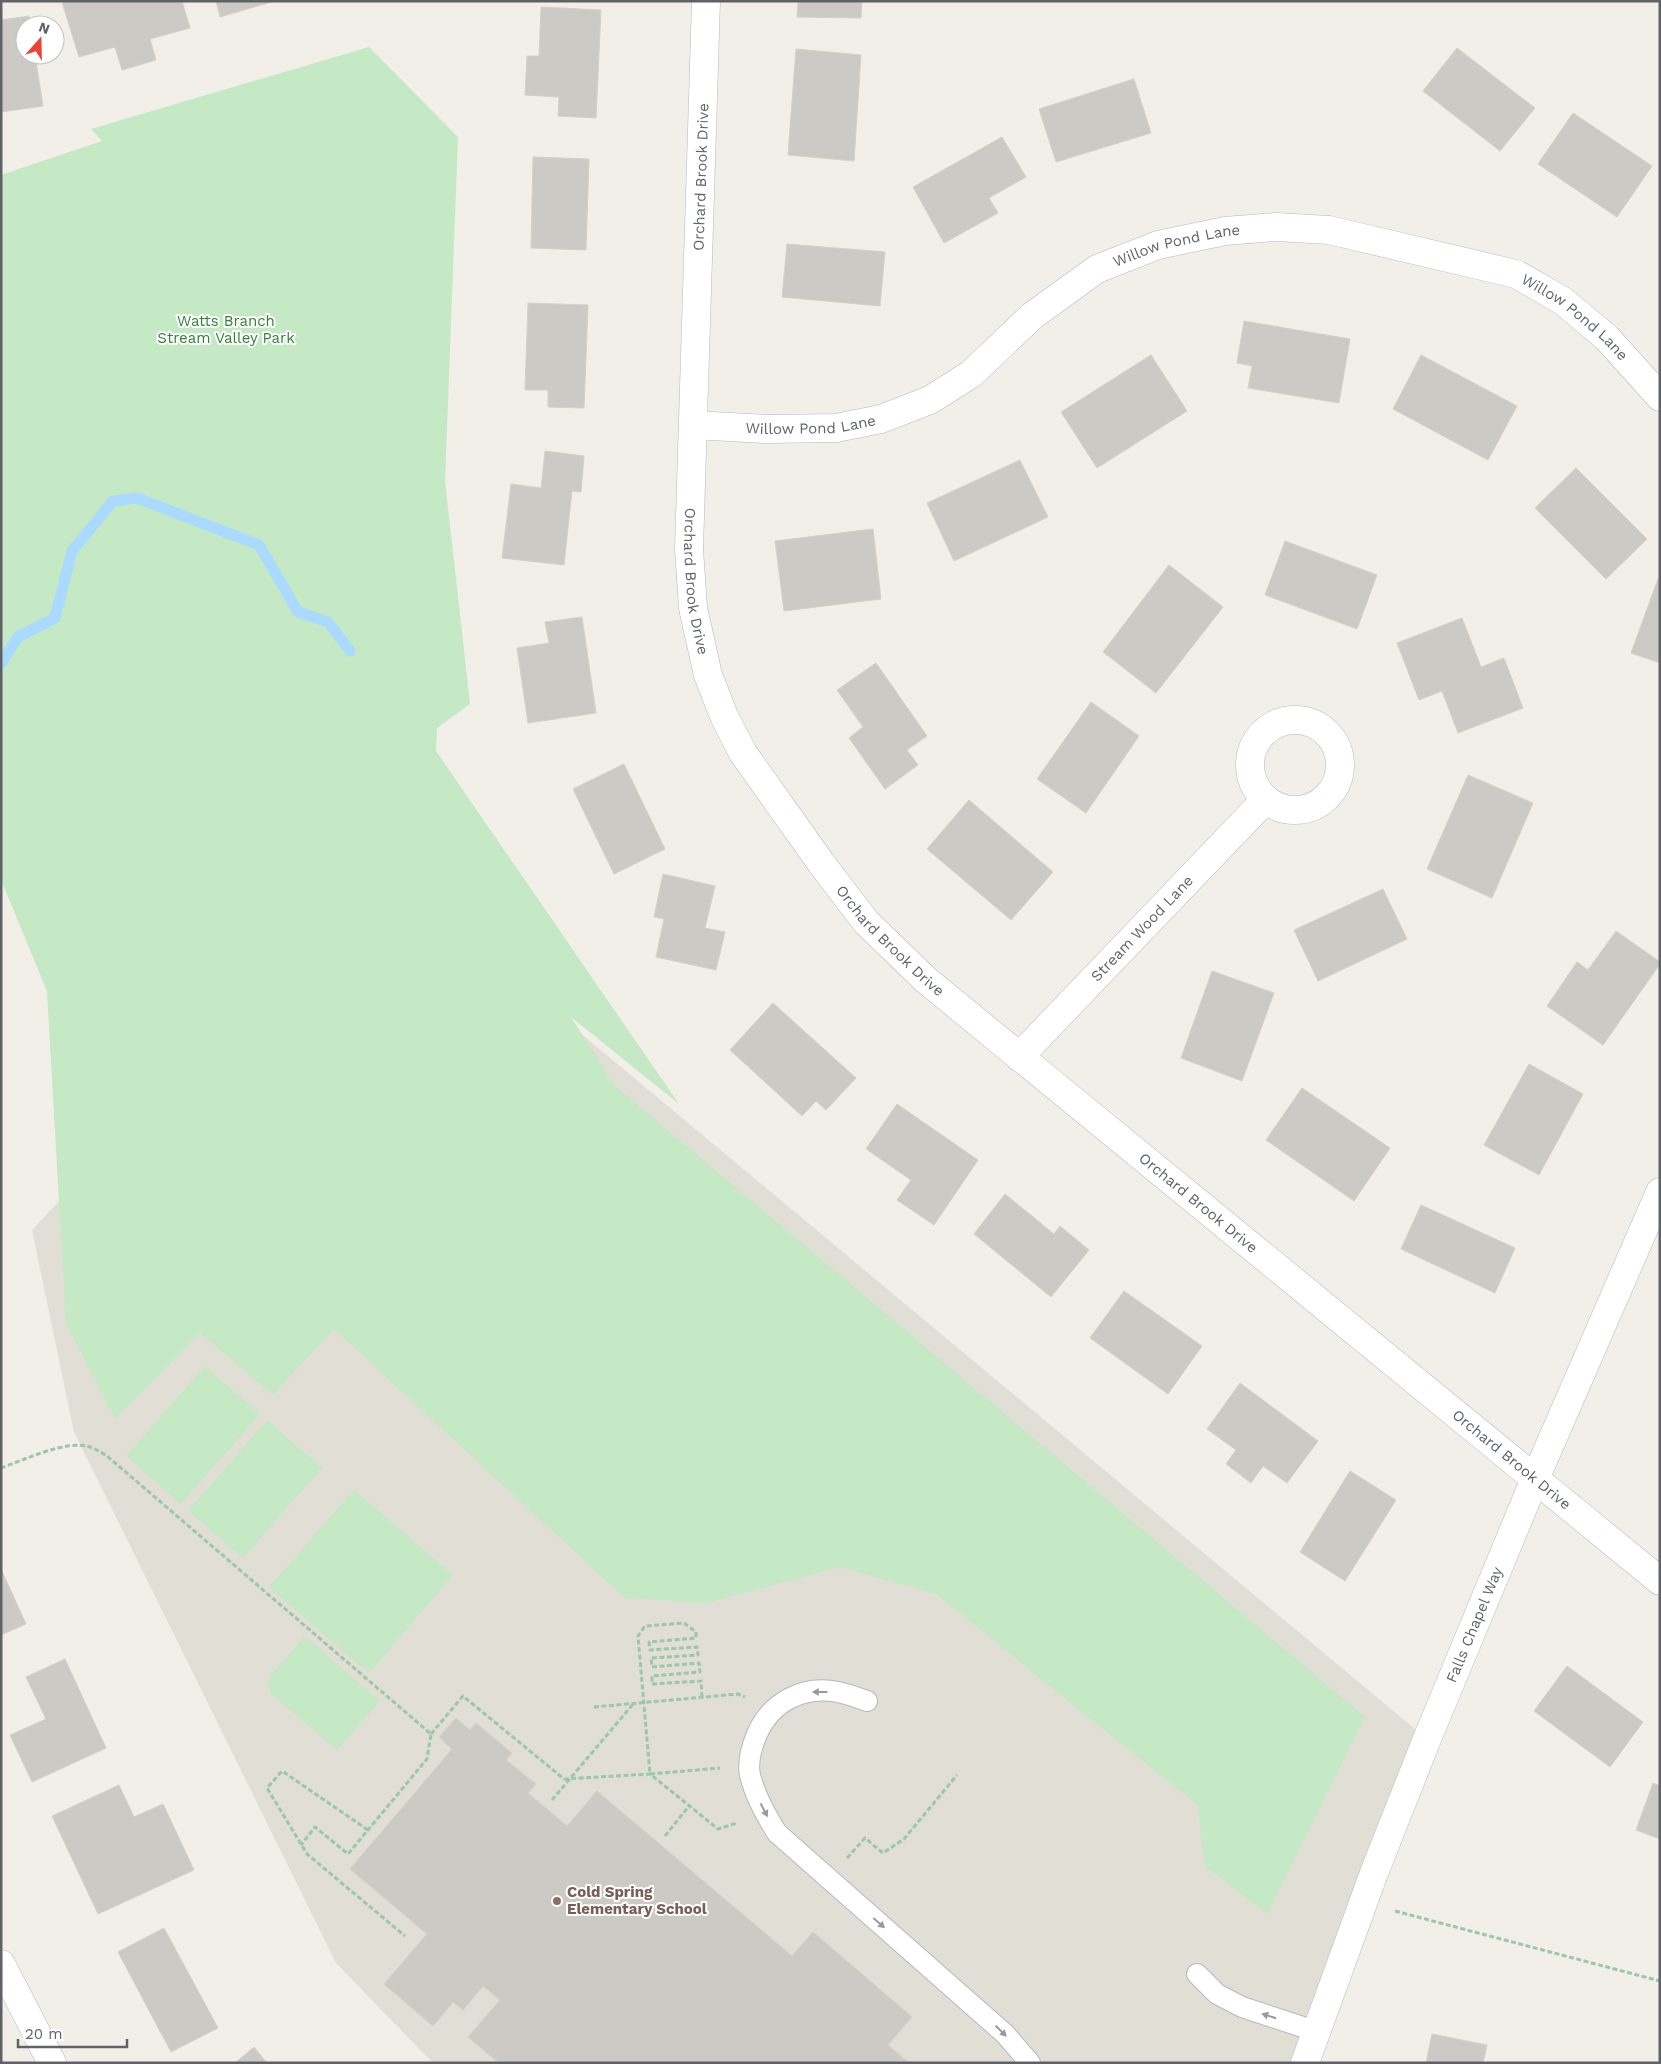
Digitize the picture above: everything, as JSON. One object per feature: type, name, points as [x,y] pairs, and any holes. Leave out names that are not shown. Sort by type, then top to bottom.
[{"type":"street","name":"Orchard Brook Drive","points":[[706,1],[690,549],[693,608],[708,675],[724,716],[743,753],[821,863],[866,922],[926,980],[1660,1581]]},
{"type":"street","name":"Willow Pond Lane","points":[[693,426],[766,429],[836,428],[881,419],[930,400],[971,374],[1032,316],[1097,269],[1158,245],[1225,231],[1276,227],[1329,230],[1516,274],[1563,301],[1585,319],[1607,338],[1660,397]]},
{"type":"street","name":"Stream Wood Lane","points":[[1019,1057],[1265,800]]},
{"type":"street","name":"Falls Chapel Way","points":[[1305,2063],[1363,1902],[1427,1739],[1535,1479],[1660,1192]]},
{"type":"street","points":[[1,1964],[52,2063]]},
{"type":"lane","points":[[867,1701],[838,1692],[804,1692],[774,1708],[762,1723],[751,1746],[749,1772],[765,1814],[777,1833],[1005,2034],[1030,2063]]},
{"type":"lane","points":[[1197,1974],[1217,1994],[1242,2007],[1316,2031]]},
{"type":"path","points":[[1,1468],[48,1452],[74,1446],[88,1446],[108,1456],[431,1734]]},
{"type":"path","points":[[702,1697],[701,1681],[652,1684],[652,1676],[700,1672],[699,1663],[652,1667],[651,1658],[698,1655],[697,1647],[650,1650],[650,1642],[696,1638],[696,1632],[684,1623],[645,1626],[638,1636],[650,1774],[718,1829],[765,1814]]},
{"type":"path","points":[[594,1707],[738,1694],[774,1708]]},
{"type":"path","points":[[301,1845],[315,1827],[348,1854],[428,1759],[431,1734],[463,1696],[564,1778],[650,1774],[750,1766]]},
{"type":"path","points":[[552,1800],[635,1703]]},
{"type":"path","points":[[368,1830],[282,1771],[268,1788],[307,1854],[405,1936]]},
{"type":"path","points":[[829,1880],[864,1838],[883,1853],[904,1839],[957,1776]]},
{"type":"path","points":[[665,1836],[689,1806]]},
{"type":"path","points":[[1363,1902],[1660,1981]]},
{"type":"shaded area","points":[[375,862],[1427,1739],[1307,2063],[433,2063],[336,1963],[74,1432],[32,1230]]},
{"type":"green space","name":"Watts Branch Stream Valley Park","points":[[369,47],[458,137],[445,481],[470,704],[437,728],[436,751],[679,1104],[571,1017],[614,1085],[1365,1717],[1267,1914],[1205,1866],[1197,1805],[936,1594],[840,1567],[706,1603],[625,1598],[334,1329],[273,1395],[200,1333],[115,1419],[66,1323],[47,991],[1,880],[1,175],[102,141],[91,129]]},
{"type":"green space","points":[[205,1366],[260,1414],[181,1504],[126,1456]]},
{"type":"green space","points":[[267,1420],[322,1468],[243,1558],[188,1511]]},
{"type":"green space","points":[[354,1490],[453,1575],[369,1673],[269,1587]]},
{"type":"green space","points":[[305,1636],[380,1701],[337,1750],[271,1694],[268,1679]]},
{"type":"building","points":[[182,1],[190,28],[150,39],[156,60],[122,70],[115,47],[79,57],[62,2]]},
{"type":"building","points":[[216,1],[275,1],[220,17]]},
{"type":"building","points":[[798,1],[862,1],[861,18],[797,17]]},
{"type":"building","points":[[541,7],[601,10],[596,118],[558,116],[559,97],[525,95],[527,56],[539,56]]},
{"type":"building","points":[[15,18],[15,65],[37,65],[43,106],[1,112],[1,20]]},
{"type":"building","points":[[1457,48],[1535,108],[1500,151],[1423,91]]},
{"type":"building","points":[[796,49],[861,55],[854,161],[788,155]]},
{"type":"building","points":[[1134,79],[1151,133],[1056,162],[1039,109]]},
{"type":"building","points":[[1573,113],[1652,166],[1617,217],[1538,164]]},
{"type":"building","points":[[1002,137],[1026,177],[989,198],[998,213],[944,243],[913,187]]},
{"type":"building","points":[[533,157],[589,159],[586,250],[531,248]]},
{"type":"building","points":[[787,244],[885,252],[880,306],[782,297]]},
{"type":"building","points":[[528,303],[588,305],[584,408],[548,407],[548,390],[525,390]]},
{"type":"building","points":[[1244,321],[1350,339],[1339,403],[1248,388],[1252,366],[1237,363]]},
{"type":"building","points":[[1151,355],[1187,411],[1097,468],[1061,412]]},
{"type":"building","points":[[1421,355],[1517,406],[1488,460],[1393,409]]},
{"type":"building","points":[[545,451],[584,456],[581,492],[572,491],[564,565],[502,558],[511,484],[541,488]]},
{"type":"building","points":[[1020,460],[1048,517],[954,561],[927,503]]},
{"type":"building","points":[[1576,468],[1647,539],[1606,579],[1535,508]]},
{"type":"building","points":[[873,529],[881,599],[784,611],[775,541]]},
{"type":"building","points":[[1285,541],[1377,575],[1357,629],[1265,595]]},
{"type":"building","points":[[1169,565],[1223,607],[1156,693],[1103,652]]},
{"type":"building","points":[[1658,579],[1660,579],[1660,663],[1631,653]]},
{"type":"building","points":[[582,617],[596,713],[528,723],[517,648],[549,643],[545,622]]},
{"type":"building","points":[[1462,618],[1481,667],[1504,658],[1523,708],[1458,733],[1442,691],[1419,700],[1397,643]]},
{"type":"building","points":[[876,663],[927,736],[907,750],[918,765],[885,789],[849,738],[863,727],[837,690]]},
{"type":"building","points":[[1091,702],[1139,736],[1086,813],[1037,779]]},
{"type":"building","points":[[624,764],[665,849],[614,874],[573,789]]},
{"type":"building","points":[[1468,775],[1533,803],[1492,898],[1427,869]]},
{"type":"building","points":[[969,800],[1053,872],[1011,920],[927,849]]},
{"type":"building","points":[[663,874],[715,886],[705,928],[725,932],[716,970],[656,957],[664,919],[654,917]]},
{"type":"building","points":[[1383,889],[1407,939],[1318,981],[1294,930]]},
{"type":"building","points":[[1616,931],[1660,962],[1660,964],[1603,1045],[1547,1006],[1577,962],[1588,970]]},
{"type":"building","points":[[1212,971],[1274,993],[1242,1081],[1181,1058]]},
{"type":"building","points":[[773,1003],[856,1078],[826,1110],[816,1101],[802,1116],[730,1050]]},
{"type":"building","points":[[1529,1064],[1583,1094],[1539,1175],[1484,1145]]},
{"type":"building","points":[[1302,1088],[1390,1148],[1354,1201],[1266,1140]]},
{"type":"building","points":[[897,1104],[978,1160],[934,1225],[897,1200],[911,1180],[866,1149]]},
{"type":"building","points":[[1005,1194],[1054,1234],[1060,1226],[1089,1250],[1051,1297],[974,1234]]},
{"type":"building","points":[[1421,1205],[1515,1248],[1495,1293],[1401,1249]]},
{"type":"building","points":[[1124,1291],[1202,1346],[1168,1394],[1090,1338]]},
{"type":"building","points":[[1240,1383],[1318,1441],[1287,1483],[1263,1466],[1251,1483],[1226,1464],[1236,1450],[1207,1429]]},
{"type":"building","points":[[1350,1471],[1396,1500],[1345,1581],[1300,1552]]},
{"type":"building","points":[[1,1569],[26,1624],[1,1635]]},
{"type":"building","points":[[65,1659],[106,1748],[32,1782],[10,1735],[46,1719],[26,1677]]},
{"type":"building","points":[[1567,1666],[1643,1722],[1610,1767],[1534,1711]]},
{"type":"building","name":"Cold Spring Elementary School","points":[[456,1718],[470,1730],[476,1723],[512,1753],[506,1760],[536,1784],[528,1793],[567,1826],[597,1791],[792,1956],[813,1932],[912,2017],[888,2045],[909,2063],[499,2063],[468,2037],[500,2000],[483,1986],[463,2010],[453,2002],[433,2026],[384,1984],[427,1934],[350,1869],[452,1749],[439,1737]]},
{"type":"building","points":[[1653,1783],[1660,1786],[1660,1839],[1636,1830]]},
{"type":"building","points":[[119,1785],[134,1817],[163,1804],[194,1870],[98,1914],[52,1816]]},
{"type":"building","points":[[164,1928],[218,2028],[171,2052],[118,1952]]},
{"type":"building","points":[[1432,2034],[1487,2045],[1483,2063],[1426,2063]]},
{"type":"building","points":[[254,2047],[267,2063],[235,2063]]},
{"type":"waterway","points":[[1,663],[18,637],[55,618],[72,551],[113,501],[137,498],[259,545],[298,612],[328,622],[350,651]]},
{"type":"place","name":"Cold Spring Elementary School","points":[[557,1901]]}]
